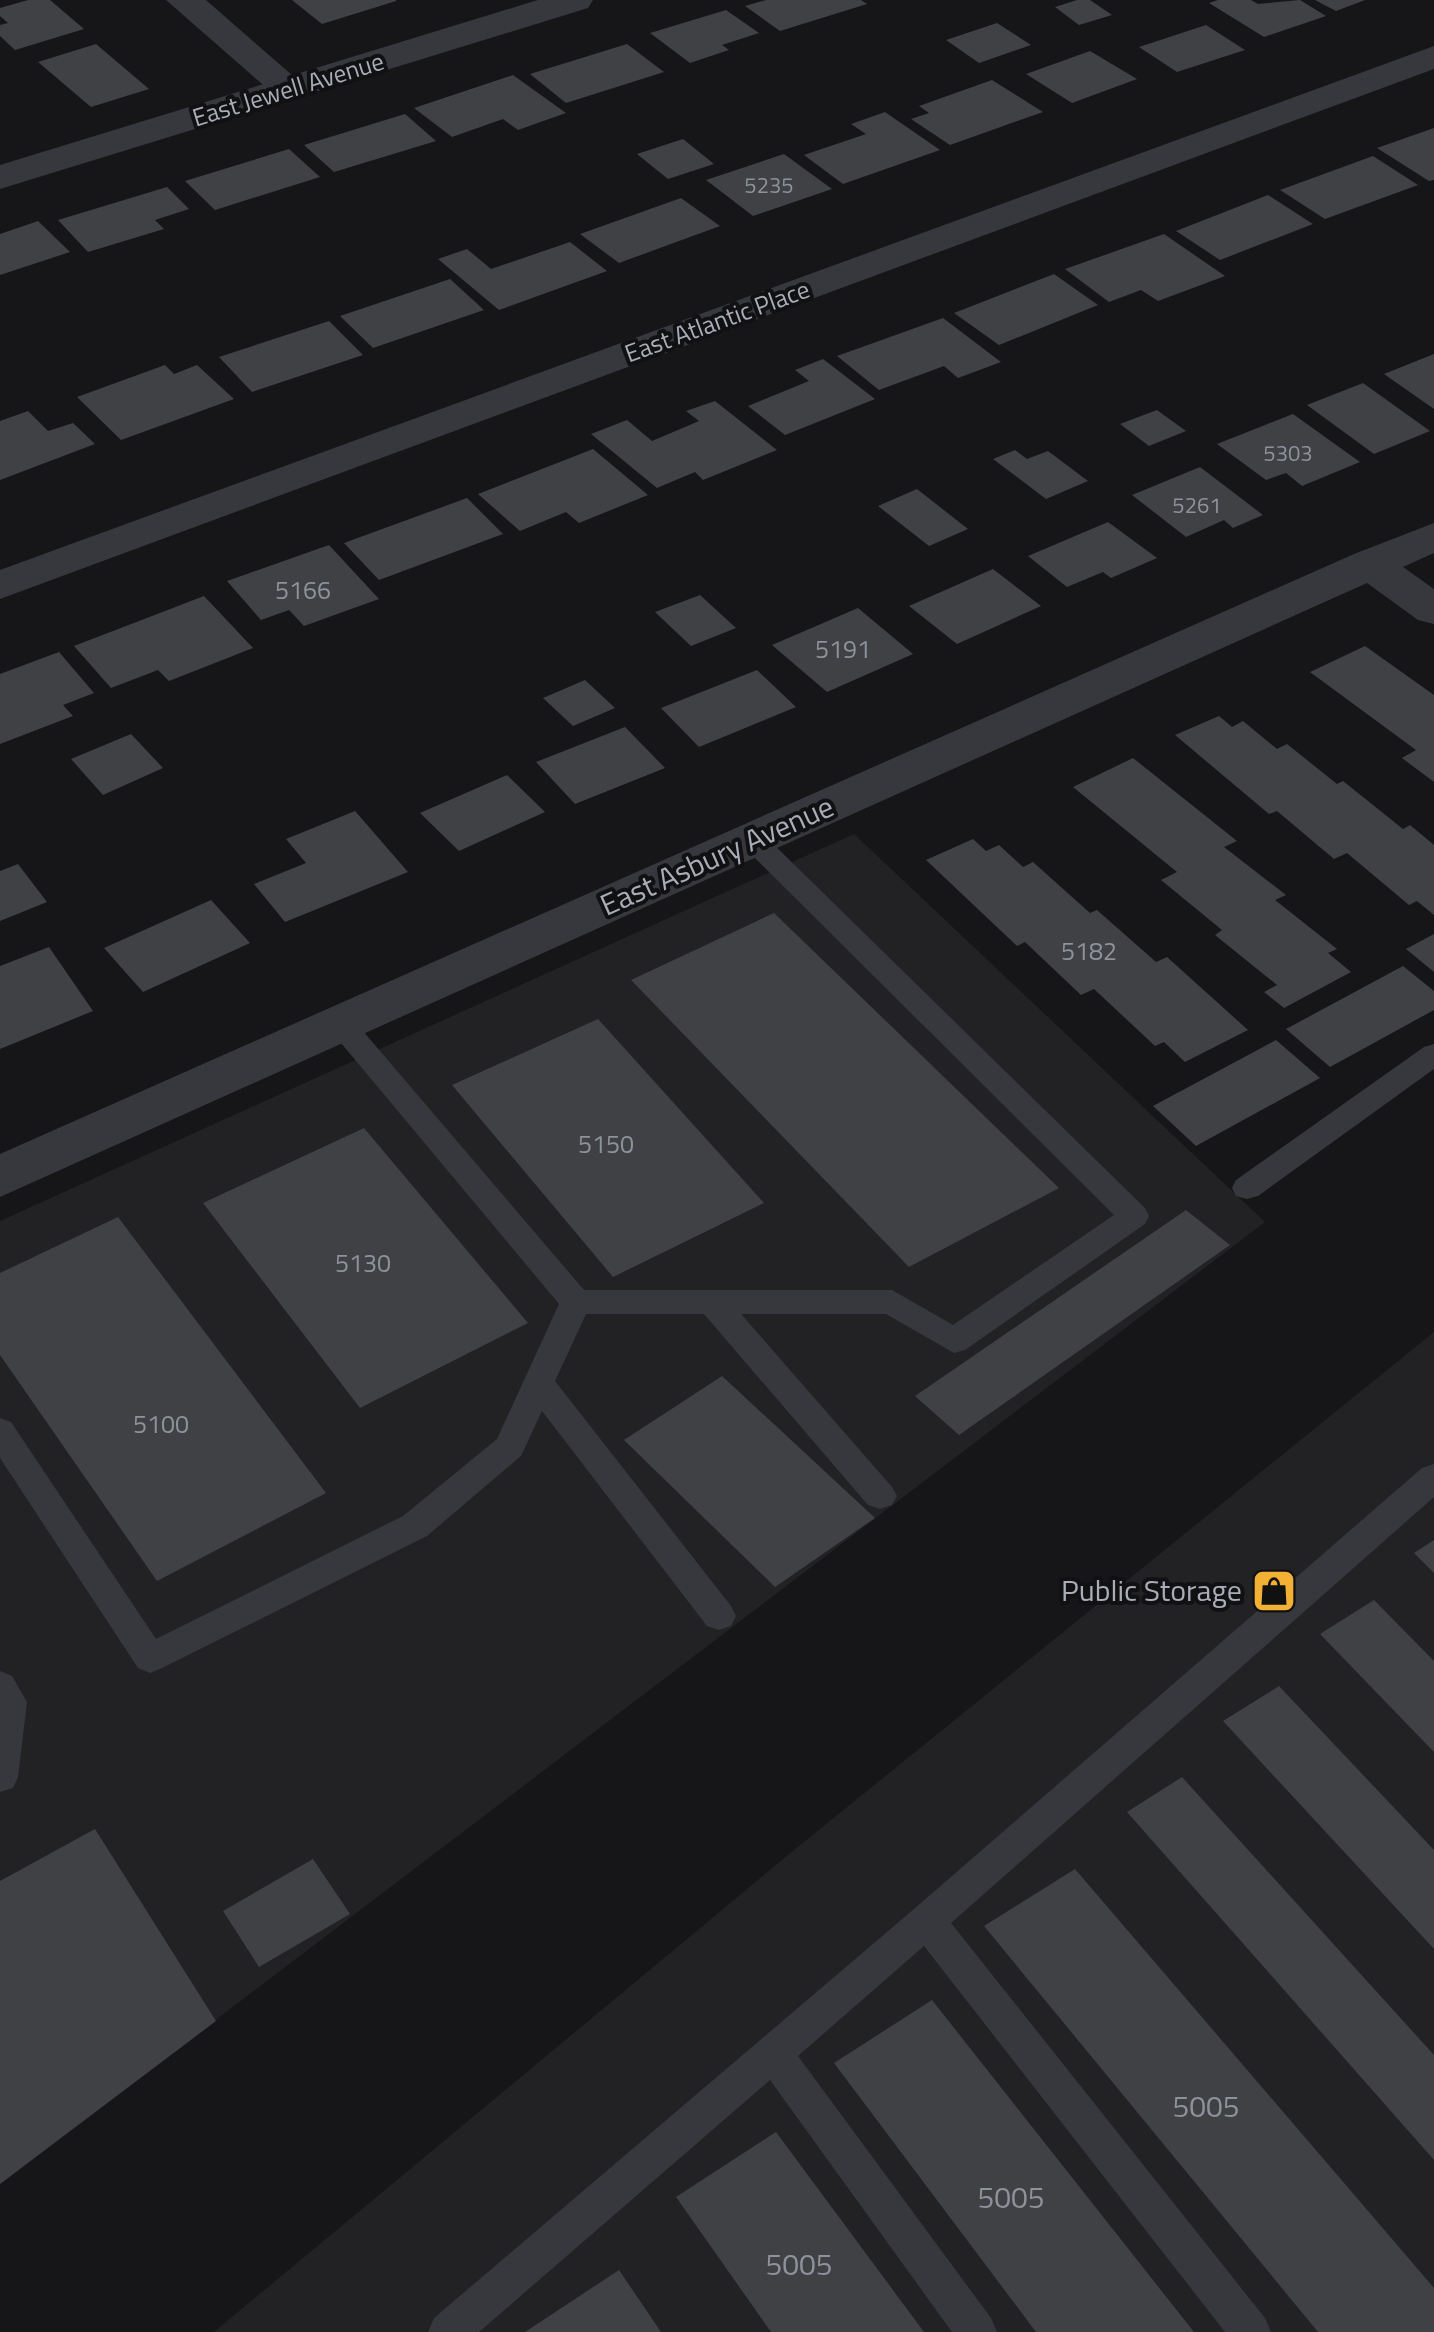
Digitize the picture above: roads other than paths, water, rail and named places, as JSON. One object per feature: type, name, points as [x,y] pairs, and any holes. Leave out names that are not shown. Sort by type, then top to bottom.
[{"type":"street","points":[[184,0],[290,89]]},
{"type":"street","name":"East Jewell Avenue","points":[[0,178],[576,0]]},
{"type":"street","name":"East Atlantic Place","points":[[0,584],[1434,57]]},
{"type":"street","name":"East Asbury Avenue","points":[[0,1177],[1434,536]]},
{"type":"street","points":[[1370,564],[1434,610]]},
{"type":"lane","points":[[341,1024],[576,1302],[892,1302],[954,1341],[1134,1216],[753,840]]},
{"type":"lane","points":[[1247,1188],[1434,1054]]},
{"type":"lane","points":[[0,1430],[150,1658],[416,1526],[509,1448],[576,1302]]},
{"type":"lane","points":[[712,1302],[880,1496]]},
{"type":"lane","points":[[539,1384],[720,1616]]},
{"type":"lane","points":[[448,2332],[774,2054],[1434,1477]]},
{"type":"lane","points":[[0,1686],[10,1702],[0,1777]]},
{"type":"lane","points":[[927,1921],[1250,2332]]},
{"type":"lane","points":[[774,2054],[977,2332]]},
{"type":"place","name":"Public Storage","points":[[1274,1591]]}]
